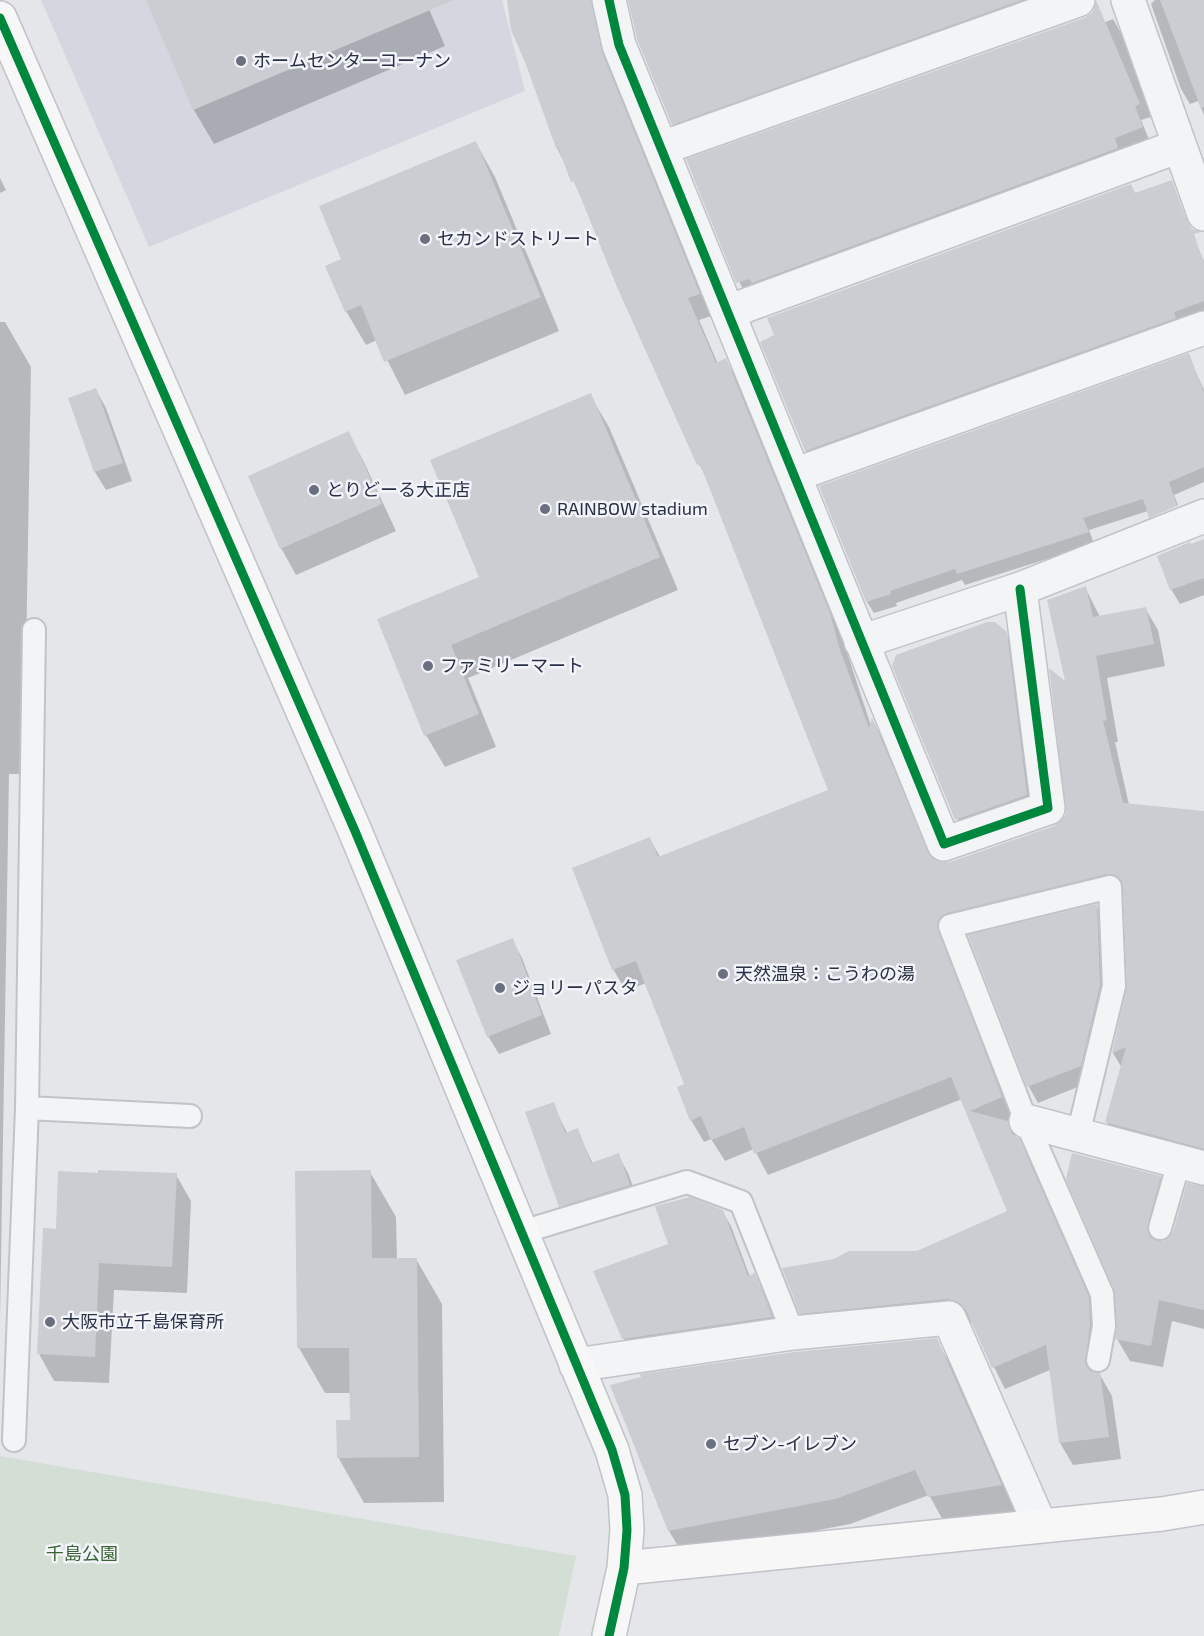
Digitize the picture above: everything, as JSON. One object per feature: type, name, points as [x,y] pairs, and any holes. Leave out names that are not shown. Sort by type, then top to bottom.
[{"type":"street","points":[[609,0],[620,45],[944,844],[1048,808],[1020,589]]},
{"type":"street","points":[[662,148],[1078,0]]},
{"type":"street","points":[[1128,0],[1204,214]]},
{"type":"street","points":[[0,18],[356,831],[612,1450],[625,1495],[627,1530],[624,1568],[609,1636]]},
{"type":"street","points":[[728,312],[1179,146]]},
{"type":"street","points":[[794,476],[1204,328]]},
{"type":"street","points":[[861,642],[1020,589],[1204,516]]},
{"type":"street","points":[[1026,1121],[1192,1165]]},
{"type":"street","points":[[576,1365],[793,1333],[949,1318],[1040,1525]]},
{"type":"street","points":[[624,1568],[1200,1506]]},
{"type":"lane","points":[[14,1440],[27,1108],[34,630]]},
{"type":"lane","points":[[1078,1135],[1114,986],[1110,887],[950,926],[1026,1121],[1102,1294],[1104,1326],[1098,1360]]},
{"type":"lane","points":[[27,1108],[190,1116]]},
{"type":"lane","points":[[1160,1228],[1192,1165]]},
{"type":"lane","points":[[522,1232],[687,1182],[741,1202],[793,1333]]},
{"type":"shaded area","points":[[41,0],[502,0],[525,91],[149,247]]},
{"type":"green space","name":"千島公園","points":[[0,1456],[576,1556],[559,1636],[0,1636]]},
{"type":"building","name":"ホームセンターコーナン","points":[[146,0],[454,0],[193,110]]},
{"type":"building","points":[[507,0],[591,0],[602,52],[700,294],[688,298],[716,363],[726,358],[830,613],[840,650],[869,728],[872,718],[932,858],[940,862],[950,862],[1054,826],[1066,814],[1049,668],[1065,681],[1047,600],[1086,586],[1093,617],[1146,607],[1154,644],[1096,656],[1107,720],[1103,721],[1123,803],[1204,811],[1204,1149],[1105,1122],[1126,1047],[1112,1053],[1127,986],[1123,886],[1120,879],[1107,874],[947,913],[940,917],[937,924],[1002,1097],[970,1111],[1008,1121],[1012,1134],[1019,1138],[1089,1297],[1090,1325],[1085,1364],[1090,1371],[1100,1373],[1109,1437],[1059,1443],[1046,1345],[992,1368],[966,1310],[958,1302],[947,1299],[800,1314],[782,1268],[834,1259],[849,1251],[917,1251],[1007,1211],[951,1077],[754,1154],[744,1127],[711,1140],[701,1116],[690,1121],[677,1087],[684,1084],[636,961],[612,970],[572,868],[650,837],[658,857],[828,790],[700,464],[697,465],[617,287],[574,181],[571,182],[558,147],[556,148],[511,30]]},
{"type":"building","points":[[628,0],[1022,0],[672,125],[637,39]]},
{"type":"building","points":[[1096,0],[1140,104],[1135,106],[1143,127],[1115,138],[1118,148],[752,283],[750,279],[736,283],[686,159],[1084,18],[1093,12]]},
{"type":"building","points":[[1160,0],[1204,0],[1204,107],[1201,108]]},
{"type":"building","name":"セカンドストリート","points":[[476,141],[541,297],[384,362],[361,305],[345,312],[325,266],[341,259],[319,206]]},
{"type":"building","points":[[1172,180],[1187,221],[1192,229],[1201,232],[1194,234],[1204,264],[1204,301],[1174,312],[1176,318],[805,451],[760,342],[774,335],[767,318],[1131,184],[1135,193]]},
{"type":"building","points":[[1189,353],[1204,393],[1204,467],[1169,482],[1177,506],[1149,518],[1143,499],[1083,518],[1089,532],[957,574],[955,569],[890,591],[891,594],[866,602],[819,486]]},
{"type":"building","points":[[96,388],[123,463],[94,472],[68,398]]},
{"type":"building","name":"RAINBOW stadium","points":[[591,393],[660,557],[451,645],[479,714],[424,736],[377,619],[479,577],[430,460]]},
{"type":"building","name":"とりどーる大正店","points":[[349,431],[382,504],[280,549],[248,476]]},
{"type":"building","points":[[1204,539],[1204,578],[1170,590],[1157,556],[1190,542],[1191,544]]},
{"type":"building","points":[[987,622],[995,622],[1007,632],[1027,795],[955,820],[892,666],[896,655]]},
{"type":"building","points":[[1097,904],[1100,985],[1081,1066],[1027,1087],[968,935]]},
{"type":"building","name":"ジョリーパスタ","points":[[513,938],[542,1015],[487,1037],[456,960]]},
{"type":"building","points":[[554,1102],[565,1133],[578,1128],[591,1163],[619,1153],[630,1185],[559,1207],[525,1112]]},
{"type":"building","points":[[1072,1153],[1161,1176],[1147,1225],[1150,1237],[1157,1241],[1164,1241],[1173,1232],[1187,1183],[1204,1186],[1204,1310],[1159,1300],[1151,1346],[1115,1339],[1117,1325],[1114,1289],[1066,1179]]},
{"type":"building","points":[[98,1170],[177,1173],[172,1267],[99,1263],[95,1357],[37,1354],[43,1228],[56,1229],[58,1171],[98,1173]]},
{"type":"building","points":[[371,1170],[372,1258],[417,1258],[419,1457],[337,1458],[336,1420],[350,1420],[349,1348],[297,1348],[295,1171]]},
{"type":"building","points":[[690,1197],[723,1210],[748,1276],[755,1273],[772,1317],[622,1339],[593,1271],[668,1244],[655,1206]]},
{"type":"building","points":[[937,1338],[1002,1485],[928,1497],[915,1470],[835,1499],[668,1531],[610,1385],[641,1377],[640,1374],[795,1352]]},
{"type":"cycle path","points":[[609,0],[619,45],[944,844],[1048,808],[1020,589]]},
{"type":"cycle path","points":[[0,18],[355,831],[612,1450],[625,1495],[627,1530],[624,1568],[609,1636]]},
{"type":"place","name":"ホームセンターコーナン","points":[[241,61]]},
{"type":"place","name":"セカンドストリート","points":[[425,239]]},
{"type":"place","name":"とりどーる大正店","points":[[314,490]]},
{"type":"place","name":"RAINBOW stadium","points":[[545,509]]},
{"type":"place","name":"ファミリーマート","points":[[428,666]]},
{"type":"place","name":"天然温泉：こうわの湯","points":[[723,974]]},
{"type":"place","name":"ジョリーパスタ","points":[[500,988]]},
{"type":"place","name":"大阪市立千島保育所","points":[[50,1322]]},
{"type":"place","name":"セブン-イレブン","points":[[711,1444]]}]
